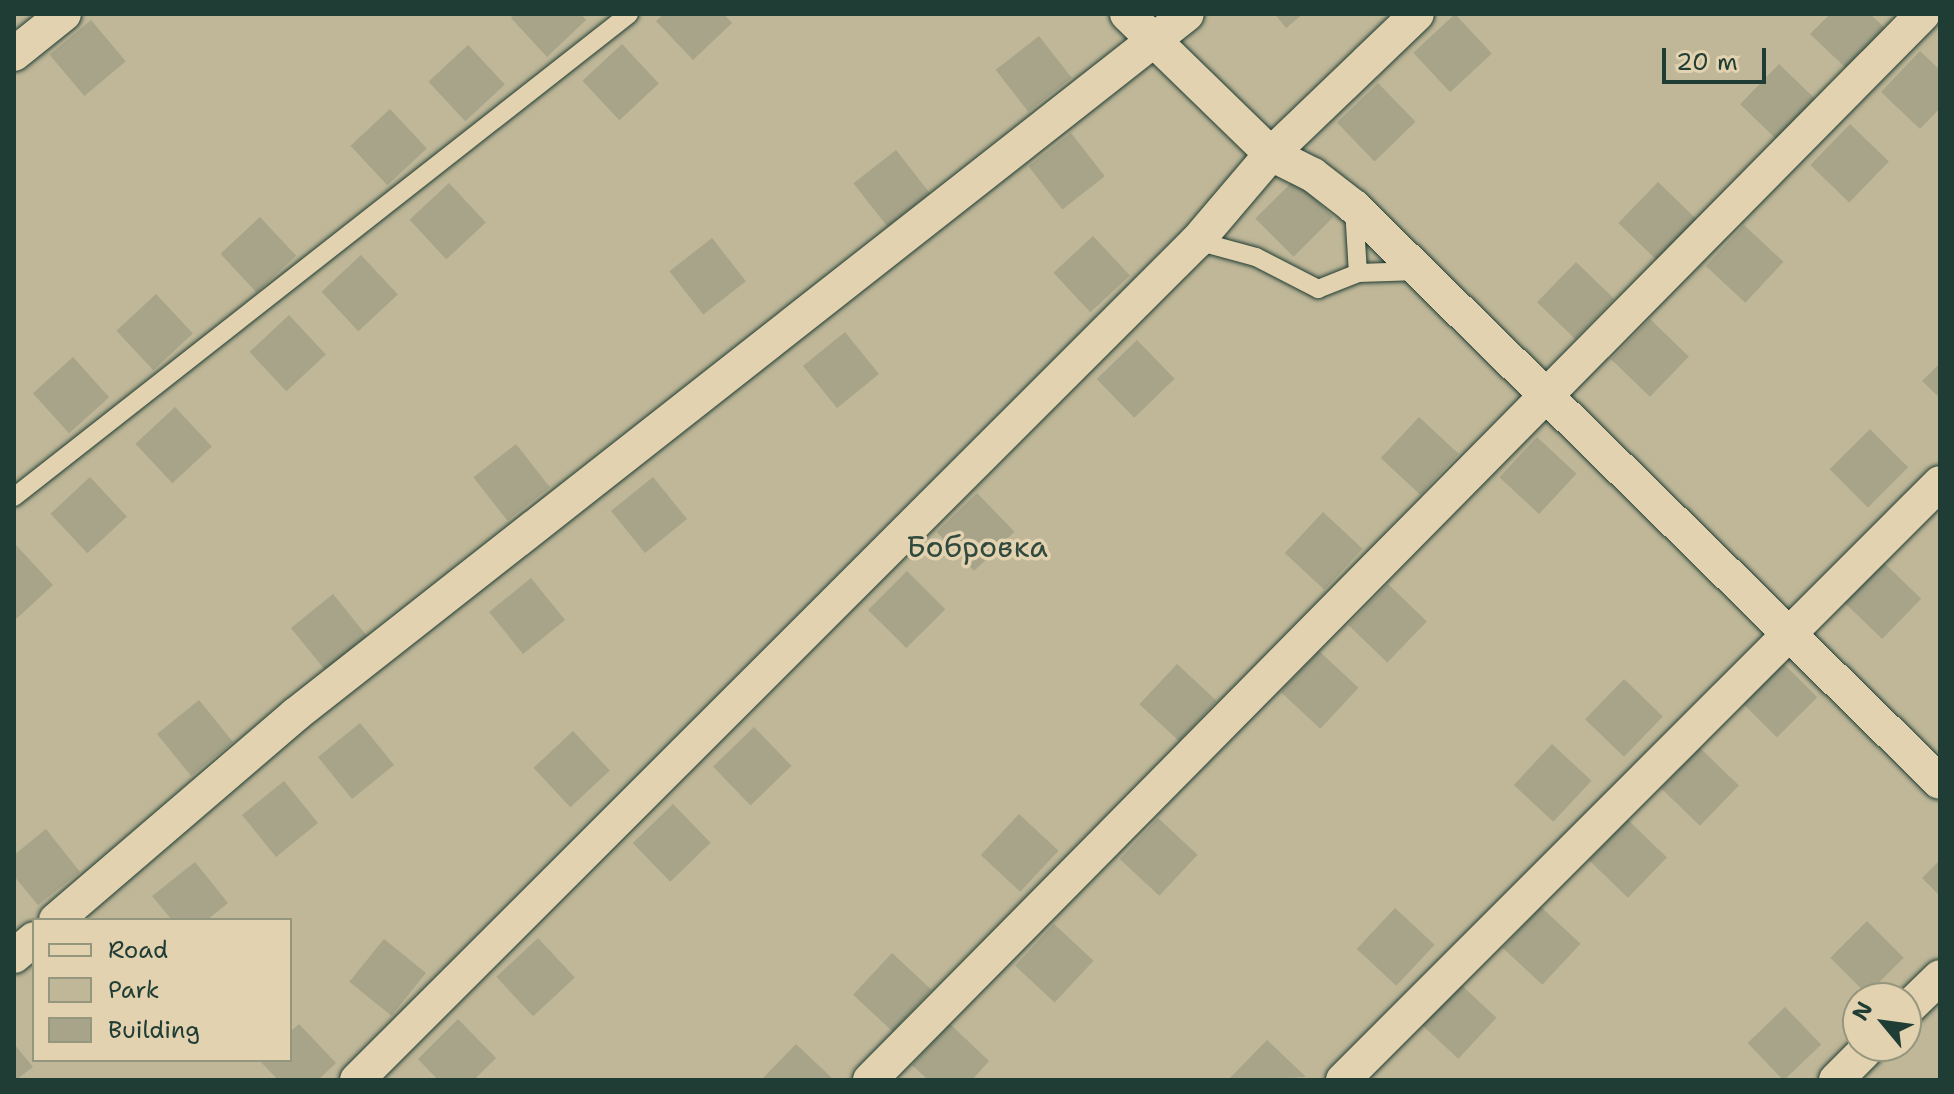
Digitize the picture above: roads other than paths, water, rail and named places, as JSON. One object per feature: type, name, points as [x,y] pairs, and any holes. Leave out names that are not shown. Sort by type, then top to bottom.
[{"type":"street","points":[[14,54],[64,14]]},
{"type":"street","points":[[1127,14],[1152,43],[1271,154],[1313,175],[1353,206],[1791,632],[1940,782]]},
{"type":"street","points":[[58,918],[319,695],[1187,14]]},
{"type":"street","points":[[357,1080],[1197,241],[1271,154],[1417,14]]},
{"type":"street","points":[[870,1080],[1923,14]]},
{"type":"street","points":[[1343,1080],[1940,483]]},
{"type":"street","points":[[14,956],[32,941]]},
{"type":"street","points":[[1922,994],[1940,977]]},
{"type":"street","points":[[1836,1080],[1854,1062]]},
{"type":"lane","points":[[14,497],[629,14]]},
{"type":"lane","points":[[1353,206],[1358,273]]},
{"type":"lane","points":[[1197,241],[1256,257],[1318,289],[1358,273],[1419,271]]},
{"type":"park label","name":"Бобровка","points":[[977,547]]}]
